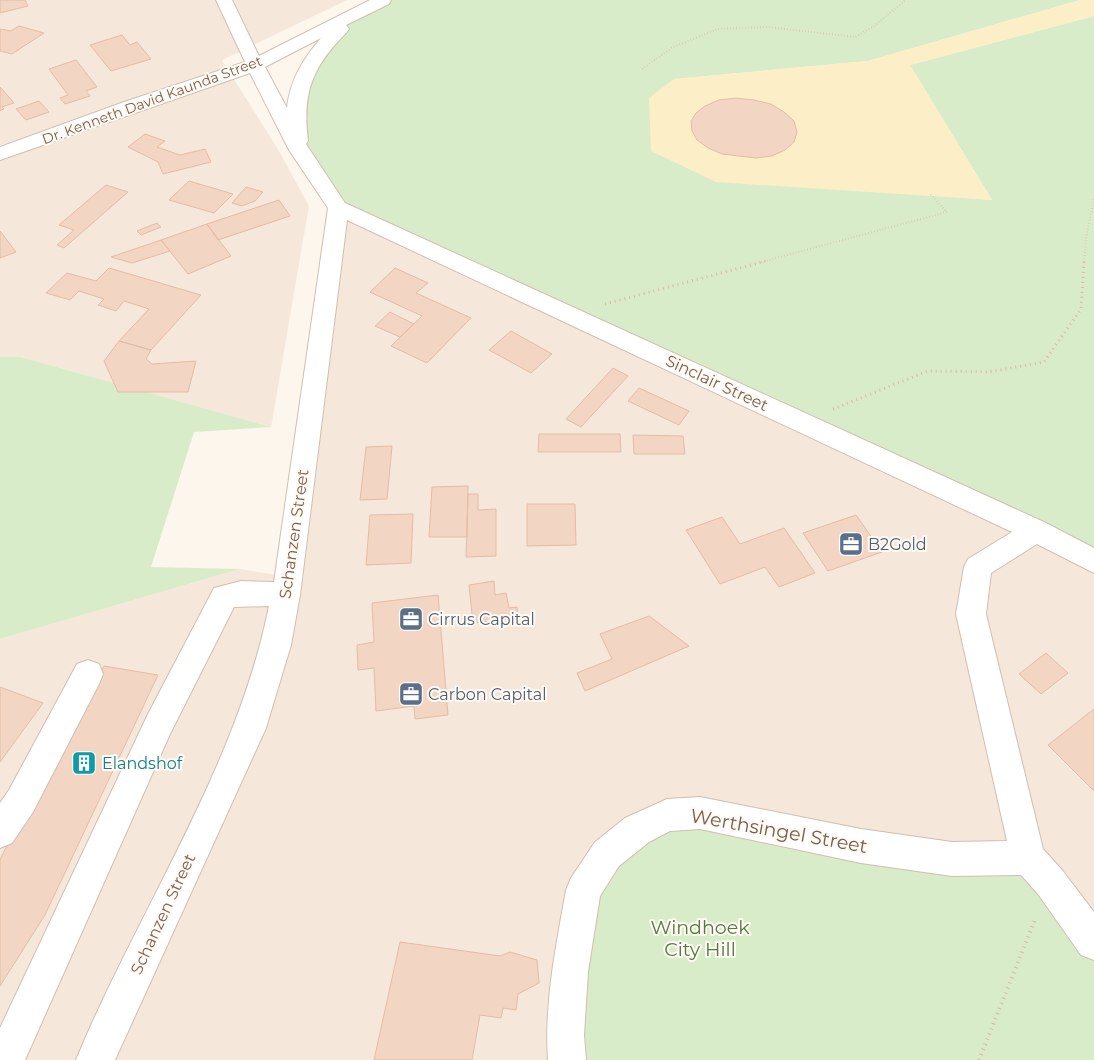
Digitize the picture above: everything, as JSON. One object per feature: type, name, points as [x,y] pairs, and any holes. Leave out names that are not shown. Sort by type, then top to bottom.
[{"type":"street","points":[[224,0],[255,65],[300,150],[338,208]]},
{"type":"street","name":"Dr. Kenneth David Kaunda Street","points":[[0,154],[131,106],[255,65],[384,0]]},
{"type":"street","points":[[300,150],[294,117],[304,74],[320,47],[354,16]]},
{"type":"street","name":"Sinclair Street","points":[[338,208],[1036,531],[1094,561]]},
{"type":"street","name":"Schanzen Street","points":[[95,1060],[250,728],[276,645],[286,595],[338,208]]},
{"type":"street","points":[[1036,531],[978,567],[970,614],[1039,870],[1094,942]]},
{"type":"street","points":[[5,1060],[160,724],[224,598],[241,592],[286,595]]},
{"type":"street","points":[[0,831],[21,801],[88,674]]},
{"type":"street","name":"Werthsingel Street","points":[[567,1060],[565,1035],[570,972],[583,890],[607,854],[637,830],[668,815],[700,813],[861,846],[1039,870]]},
{"type":"path","points":[[642,69],[673,47],[718,29],[768,27],[855,37],[874,26],[906,0]]},
{"type":"path","points":[[568,314],[947,212],[930,194]]},
{"type":"path","points":[[800,422],[928,371],[989,372],[1044,362],[1081,309],[1086,239],[1094,197]]},
{"type":"path","points":[[979,1060],[1039,870]]},
{"type":"shaded area","points":[[0,0],[347,0],[222,60],[279,151],[309,206],[271,427],[21,357],[0,357]]},
{"type":"shaded area","points":[[338,208],[1094,562],[1094,1060],[0,1060],[0,639],[240,569],[289,577]]},
{"type":"green space","points":[[383,0],[1080,0],[868,61],[674,79],[930,194],[992,200],[910,65],[1094,16],[1094,561],[338,208],[299,150],[303,74],[320,47],[354,16]]},
{"type":"green space","points":[[0,357],[21,357],[271,427],[194,432],[151,567],[240,569],[0,639]]},
{"type":"green space","name":"Windhoek City Hill","points":[[667,815],[1028,858],[1094,942],[1094,1060],[567,1060],[583,890]]},
{"type":"sand","points":[[1080,0],[1094,0],[1094,16],[910,65],[992,200],[716,182],[651,151],[649,98],[674,79],[868,61]]},
{"type":"building","points":[[0,0],[25,0],[28,6],[0,13]]},
{"type":"building","points":[[19,26],[44,33],[12,54],[0,51],[0,29],[11,31]]},
{"type":"building","points":[[122,35],[130,45],[137,42],[151,59],[111,71],[90,45]]},
{"type":"building","points":[[76,60],[97,87],[86,91],[90,96],[65,104],[60,98],[68,95],[49,69]]},
{"type":"building","points":[[0,87],[14,103],[2,107],[4,109],[0,111]]},
{"type":"building","points":[[736,98],[771,104],[784,112],[794,121],[797,132],[794,142],[785,150],[772,156],[756,158],[722,154],[708,148],[697,140],[692,131],[691,121],[696,113],[705,106],[719,100]]},
{"type":"building","points":[[39,101],[49,112],[26,120],[16,109]]},
{"type":"building","points":[[145,134],[165,141],[157,147],[180,155],[205,149],[211,162],[163,174],[158,162],[128,147]]},
{"type":"building","points":[[189,181],[233,194],[214,213],[169,200]]},
{"type":"building","points":[[106,185],[128,192],[64,248],[57,245],[74,230],[59,225]]},
{"type":"building","points":[[246,187],[263,192],[255,201],[242,206],[232,203]]},
{"type":"building","points":[[279,200],[290,216],[218,240],[207,224]]},
{"type":"building","points":[[157,223],[161,227],[141,235],[137,231]]},
{"type":"building","points":[[207,224],[231,256],[188,274],[161,240]]},
{"type":"building","points":[[0,231],[16,252],[0,258]]},
{"type":"building","points":[[161,240],[170,251],[132,263],[111,257]]},
{"type":"building","points":[[109,268],[201,295],[151,350],[119,341],[149,309],[124,301],[116,311],[98,305],[104,299],[79,291],[70,300],[46,293],[67,273],[96,281]]},
{"type":"building","points":[[395,268],[428,283],[416,293],[471,318],[427,363],[391,346],[422,316],[370,292]]},
{"type":"building","points":[[390,312],[414,324],[400,337],[375,326]]},
{"type":"building","points":[[511,331],[552,354],[531,373],[489,350]]},
{"type":"building","points":[[119,341],[151,350],[146,359],[152,364],[196,361],[188,392],[118,392],[104,361]]},
{"type":"building","points":[[613,368],[628,376],[581,427],[566,419]]},
{"type":"building","points":[[639,388],[689,411],[679,425],[628,401]]},
{"type":"building","points":[[539,434],[620,434],[621,452],[538,452]]},
{"type":"building","points":[[633,435],[683,436],[685,454],[634,454]]},
{"type":"building","points":[[392,446],[387,499],[360,500],[366,447]]},
{"type":"building","points":[[468,486],[467,537],[429,537],[432,487]]},
{"type":"building","points":[[468,494],[478,494],[478,510],[496,509],[496,556],[466,557]]},
{"type":"building","points":[[527,504],[575,504],[576,545],[527,546]]},
{"type":"building","points":[[413,514],[411,563],[366,565],[370,515]]},
{"type":"building","points":[[856,515],[882,552],[828,571],[803,533]]},
{"type":"building","points":[[722,517],[740,544],[784,528],[815,573],[779,587],[765,567],[720,584],[686,530]]},
{"type":"building","points":[[494,581],[495,595],[506,593],[509,608],[517,607],[518,618],[473,623],[469,585]]},
{"type":"building","points":[[438,595],[448,715],[415,719],[414,706],[376,711],[374,668],[358,670],[357,645],[374,642],[372,603]]},
{"type":"building","points":[[649,616],[689,646],[585,691],[577,673],[612,659],[600,634]]},
{"type":"building","points":[[1046,653],[1068,673],[1041,694],[1019,674]]},
{"type":"building","name":"Elandshof","points":[[104,666],[158,675],[45,915],[0,986],[0,859]]},
{"type":"building","points":[[0,687],[43,703],[0,762]]},
{"type":"building","points":[[1094,709],[1094,791],[1048,745]]},
{"type":"building","points":[[400,942],[500,956],[510,952],[537,960],[539,983],[518,994],[516,1010],[503,1008],[501,1018],[480,1015],[472,1060],[374,1060]]},
{"type":"place","name":"B2Gold","points":[[851,544]]},
{"type":"place","name":"Cirrus Capital","points":[[411,619]]},
{"type":"place","name":"Carbon Capital","points":[[411,694]]},
{"type":"place","name":"Elandshof","points":[[84,763]]}]
